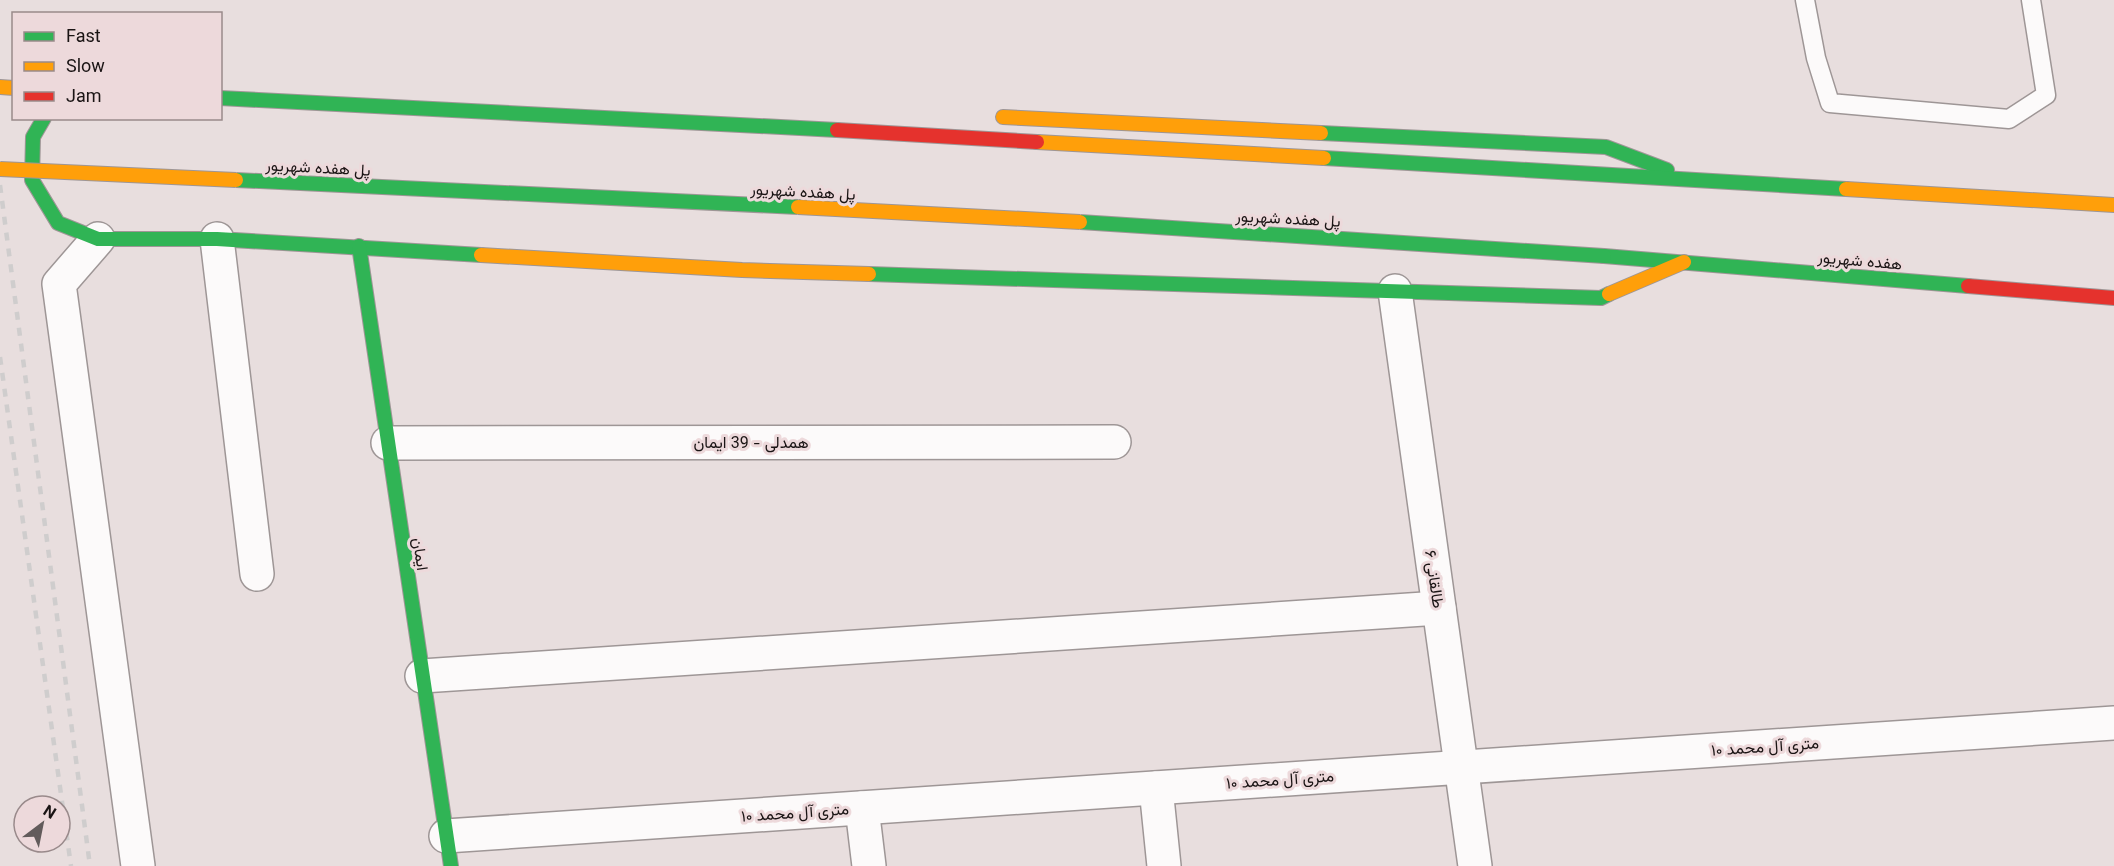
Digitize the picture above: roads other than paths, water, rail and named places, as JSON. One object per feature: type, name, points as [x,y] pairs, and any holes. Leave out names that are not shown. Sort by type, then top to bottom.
[{"type":"main road","points":[[222,98],[757,125],[1605,176],[2112,203]]},
{"type":"main road","points":[[985,116],[1606,147],[1694,181]]},
{"type":"main road","points":[[43,120],[33,137],[32,180],[58,223],[98,239],[217,239],[742,270],[1601,298],[1684,262]]},
{"type":"main road","name":"پل هفده شهریور","points":[[0,168],[738,204],[1371,239],[1604,256]]},
{"type":"main road","name":"ایمان","points":[[359,246],[448,851]]},
{"type":"main road","name":"هفده شهریور","points":[[1604,256],[2114,298]]},
{"type":"street","points":[[98,239],[58,284],[138,866]]},
{"type":"street","points":[[217,239],[257,574]]},
{"type":"street","name":"طالقانی ۶","points":[[1395,291],[1474,866]]},
{"type":"street","name":"همدلی - 39 ایمان","points":[[388,443],[1114,442]]},
{"type":"street","points":[[422,676],[1439,608]]},
{"type":"street","name":"۱۰ متری آل محمد","points":[[448,851],[862,808],[2114,723]]},
{"type":"street","points":[[1156,788],[1164,866]]},
{"type":"street","points":[[862,808],[869,866]]},
{"type":"lane","points":[[1806,0],[1816,58],[1830,103],[2009,119],[2046,95],[2031,0]]},
{"type":"railway","points":[[0,185],[90,866]]},
{"type":"railway","points":[[0,357],[71,866]]}]
